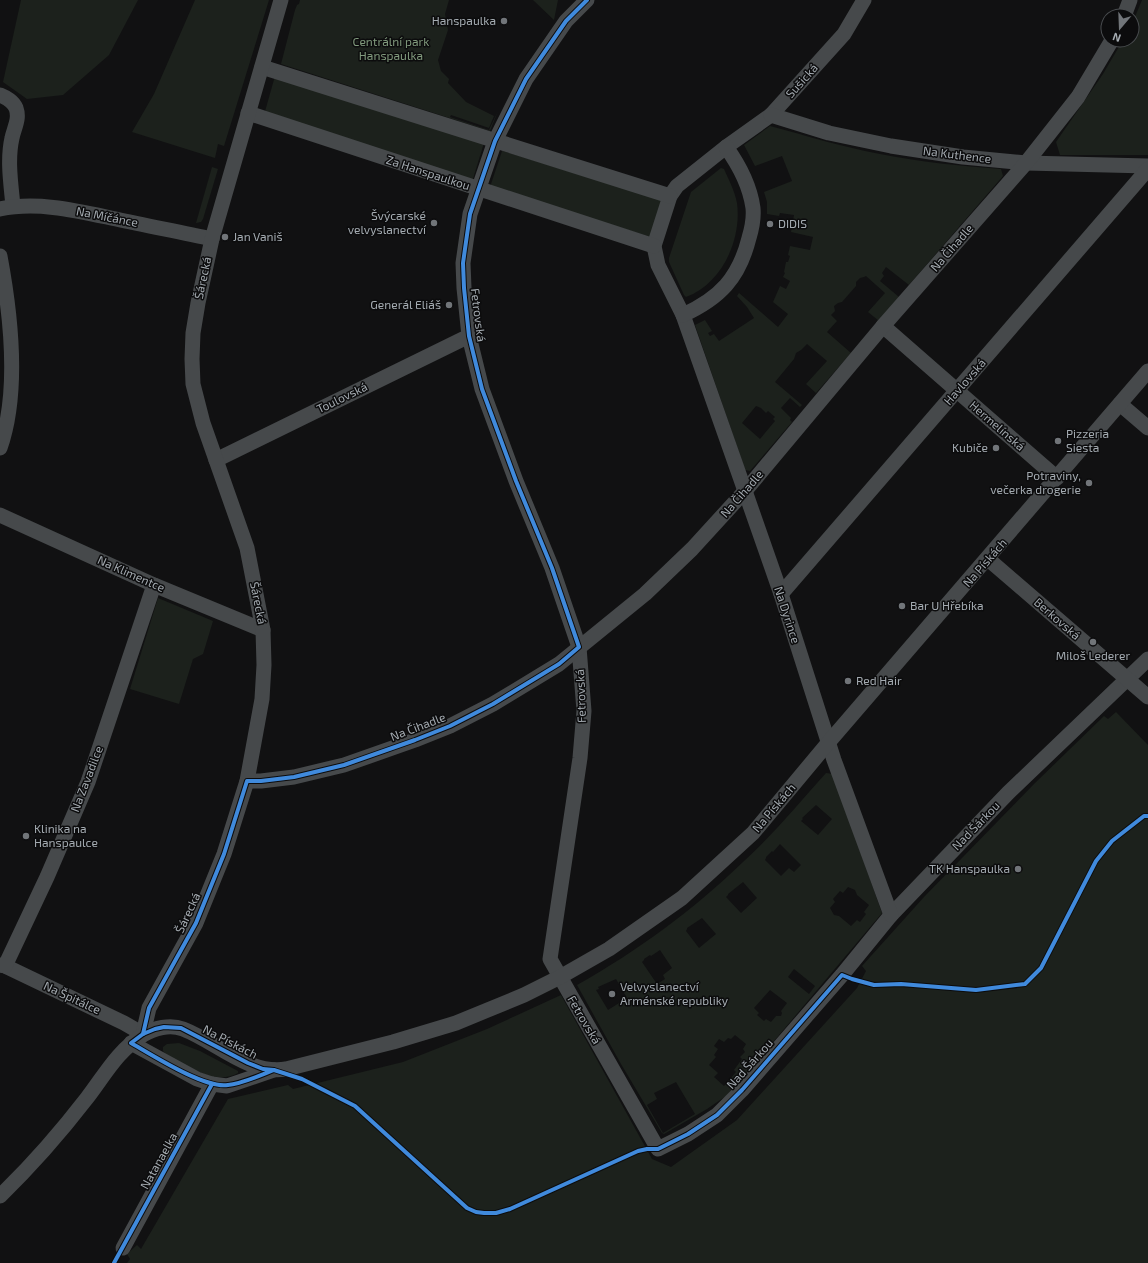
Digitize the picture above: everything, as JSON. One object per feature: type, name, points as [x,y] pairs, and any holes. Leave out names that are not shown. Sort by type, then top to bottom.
[{"type":"street","name":"Šárecká","points":[[143,1034],[149,1008],[196,924],[224,854],[247,781],[262,699],[264,665],[263,630],[247,548],[203,423],[193,384],[192,359],[193,333],[198,303],[212,239],[281,0]]},
{"type":"street","name":"Fetrovská","points":[[587,0],[566,21],[526,79],[495,141],[470,214],[463,263],[464,288],[469,336],[482,389],[516,481],[552,568],[580,647],[584,711],[580,758],[550,959],[658,1149]]},
{"type":"street","name":"Sušická","points":[[726,147],[771,115],[844,34],[864,0]]},
{"type":"street","name":"Na Čihadle","points":[[247,781],[294,777],[344,764],[450,726],[493,704],[558,664],[645,594],[692,549],[745,492],[884,326],[1026,163],[1078,97],[1107,48]]},
{"type":"street","points":[[262,67],[670,196]]},
{"type":"street","points":[[0,95],[9,98],[16,108],[18,119],[12,138],[9,160],[7,207]]},
{"type":"street","name":"Za Hanspaulkou","points":[[248,113],[479,190],[654,246]]},
{"type":"street","name":"Na Kuthence","points":[[771,115],[829,133],[891,146],[963,157],[1026,163],[1148,167]]},
{"type":"street","points":[[726,147],[735,159],[745,180],[752,202],[753,218],[747,245],[739,268],[723,288],[703,305],[683,315],[658,265],[654,246],[670,196],[677,186],[726,147]]},
{"type":"street","name":"Havlovská","points":[[781,594],[1148,167]]},
{"type":"street","name":"Na Míčánce","points":[[7,207],[41,206],[73,210],[212,239]]},
{"type":"street","points":[[0,256],[6,288],[11,358],[11,391],[5,432],[0,448]]},
{"type":"street","name":"Na Dyrince","points":[[683,315],[781,594],[828,743],[891,915]]},
{"type":"street","name":"Hermelínská","points":[[884,326],[1058,478]]},
{"type":"street","name":"Toulovská","points":[[216,460],[469,336]]},
{"type":"street","name":"Na Pískách","points":[[143,1034],[164,1027],[181,1028],[248,1063],[263,1069],[286,1069],[393,1042],[456,1023],[524,995],[560,977],[609,949],[682,898],[753,833],[828,743],[1058,478],[1148,371]]},
{"type":"street","points":[[1120,404],[1148,428]]},
{"type":"street","name":"Na Klimentce","points":[[0,515],[154,585],[263,630]]},
{"type":"street","name":"Berkovská","points":[[988,559],[1148,697]]},
{"type":"street","name":"Na Zavadilce","points":[[2,966],[47,877],[88,782],[154,585]]},
{"type":"street","name":"Nad Šárkou","points":[[658,1149],[688,1134],[716,1115],[742,1090],[842,975],[891,915],[1008,793],[1148,659]]},
{"type":"street","name":"Na Špitálce","points":[[2,966],[124,1023],[143,1034]]},
{"type":"street","points":[[0,1196],[20,1177],[51,1142],[87,1098],[120,1053],[143,1034]]},
{"type":"street","name":"Na Pískách","points":[[131,1043],[197,1079],[212,1084],[227,1086],[274,1070]]},
{"type":"street","name":"Natanaelka","points":[[123,1248],[212,1084]]},
{"type":"green space","points":[[21,0],[138,0],[109,55],[63,95],[27,99],[3,82]]},
{"type":"green space","points":[[195,0],[269,0],[224,146],[218,144],[215,158],[132,132],[154,94]]},
{"type":"green space","name":"Centrální park Hanspaulka","points":[[300,0],[449,0],[445,14],[448,30],[438,60],[441,71],[449,79],[448,83],[466,102],[494,116],[489,128],[451,115],[450,117],[489,130],[498,111],[490,131],[281,64],[295,10]]},
{"type":"green space","points":[[533,0],[558,0],[554,20]]},
{"type":"green space","points":[[1142,0],[1148,0],[1148,155],[1060,155],[1056,142],[1103,74],[1118,48],[1140,48],[1140,8],[1139,8]]},
{"type":"green space","points":[[275,76],[484,143],[472,182],[264,115]]},
{"type":"green space","points":[[770,126],[839,145],[895,157],[971,167],[1001,169],[1003,176],[909,285],[886,267],[882,273],[884,276],[880,281],[899,297],[879,321],[868,312],[885,293],[866,276],[860,278],[856,282],[856,286],[842,302],[834,306],[835,311],[831,315],[837,321],[827,332],[851,353],[816,393],[806,384],[827,361],[807,344],[796,353],[794,359],[775,382],[802,405],[800,407],[790,398],[781,408],[791,418],[790,420],[792,422],[750,471],[745,470],[695,325],[705,320],[712,331],[708,333],[710,336],[714,334],[719,341],[754,318],[737,296],[739,293],[778,327],[788,314],[773,302],[780,286],[786,289],[790,281],[783,277],[786,262],[788,262],[790,256],[788,255],[790,246],[810,250],[813,237],[791,232],[794,215],[780,213],[779,216],[767,214],[767,202],[764,192],[792,181],[782,156],[755,166],[744,145]],"holes":[[[756,406],[761,408],[766,413],[768,411],[775,417],[773,419],[775,421],[760,439],[742,423]]]},
{"type":"green space","points":[[502,151],[661,200],[662,204],[651,237],[491,188]]},
{"type":"green space","points":[[212,167],[218,169],[203,219],[201,222],[196,223]]},
{"type":"green space","points":[[721,168],[724,169],[728,177],[737,203],[738,217],[733,245],[727,259],[710,282],[699,291],[686,297],[669,262],[669,258],[691,192]]},
{"type":"green space","points":[[158,598],[213,621],[203,654],[193,659],[179,704],[130,689]]},
{"type":"green space","points":[[1116,712],[1148,745],[1148,1263],[127,1263],[130,1259],[127,1254],[137,1245],[141,1249],[228,1099],[288,1085],[293,1089],[403,1062],[487,1029],[561,995],[652,1159],[671,1167],[737,1120],[857,988],[866,971],[862,966],[924,897],[1034,784],[1104,716],[1108,719]]},
{"type":"green space","points":[[826,773],[833,774],[882,913],[726,1096],[664,1134],[662,1133],[621,1064],[577,985],[622,958],[664,929],[724,880],[786,819]],"holes":[[[816,805],[832,819],[818,835],[801,821],[803,819],[802,818]],[[780,844],[801,865],[794,872],[789,868],[781,876],[765,860],[766,857]],[[743,882],[757,898],[741,913],[726,897]],[[848,887],[855,890],[857,895],[869,905],[864,912],[866,914],[860,922],[857,920],[851,926],[839,916],[834,915],[830,908],[835,902],[833,899],[840,891],[843,893]],[[702,918],[716,934],[699,948],[686,931]],[[660,950],[672,968],[663,975],[665,979],[657,984],[642,962],[650,955],[651,956]],[[794,969],[815,986],[809,994],[788,977]],[[616,979],[627,998],[608,1010],[596,990],[599,989],[598,987]],[[770,990],[787,1003],[781,1011],[781,1016],[776,1016],[771,1022],[766,1019],[764,1021],[757,1015],[759,1013],[754,1008]],[[735,1035],[746,1044],[743,1049],[745,1052],[740,1057],[742,1059],[734,1070],[736,1072],[724,1086],[714,1077],[718,1073],[709,1065],[716,1057],[714,1055],[718,1049],[714,1046],[719,1039],[724,1042],[728,1038],[731,1039]],[[676,1082],[695,1114],[663,1133],[647,1105],[657,1099],[654,1093]]]},
{"type":"green space","points":[[179,1043],[200,1051],[238,1071],[238,1073],[220,1077],[211,1076],[167,1056],[163,1051],[163,1047],[167,1044]]},
{"type":"cycle path","points":[[143,1034],[149,1008],[196,923],[224,854],[247,781],[294,777],[344,765],[450,726],[493,704],[559,664],[579,647],[552,568],[516,481],[482,389],[469,336],[463,263],[470,214],[495,141],[526,79],[566,21],[587,0]]},
{"type":"cycle path","points":[[274,1070],[239,1083],[218,1085],[193,1077],[131,1043],[143,1034],[155,1029],[164,1027],[181,1028],[248,1063],[263,1069],[274,1070],[302,1079],[355,1106],[467,1208],[476,1212],[484,1213],[496,1213],[510,1209],[638,1151],[658,1149],[688,1134],[717,1115],[742,1090],[842,975],[874,985],[901,984],[976,990],[1025,984],[1041,968],[1096,861],[1112,841],[1144,816],[1148,816]]},
{"type":"cycle path","points":[[114,1263],[212,1084]]},
{"type":"place","name":"Hanspaulka","points":[[504,21]]},
{"type":"place","name":"Švýcarské velvyslanectví","points":[[434,223]]},
{"type":"place","name":"DIDIS","points":[[770,224]]},
{"type":"place","name":"Jan Vaniš","points":[[225,237]]},
{"type":"place","name":"Generál Eliáš","points":[[449,305]]},
{"type":"place","name":"Pizzeria Siesta","points":[[1058,441]]},
{"type":"place","name":"Kubiče","points":[[996,448]]},
{"type":"place","name":"Potraviny, večerka drogerie","points":[[1089,483]]},
{"type":"place","name":"Bar U Hřebíka","points":[[902,606]]},
{"type":"place","name":"Miloš Lederer","points":[[1093,642]]},
{"type":"place","name":"Red Hair","points":[[848,681]]},
{"type":"place","name":"Klinika na Hanspaulce","points":[[26,836]]},
{"type":"place","name":"TK Hanspaulka","points":[[1018,869]]},
{"type":"place","name":"Velvyslanectví Arménské republiky","points":[[612,994]]}]
